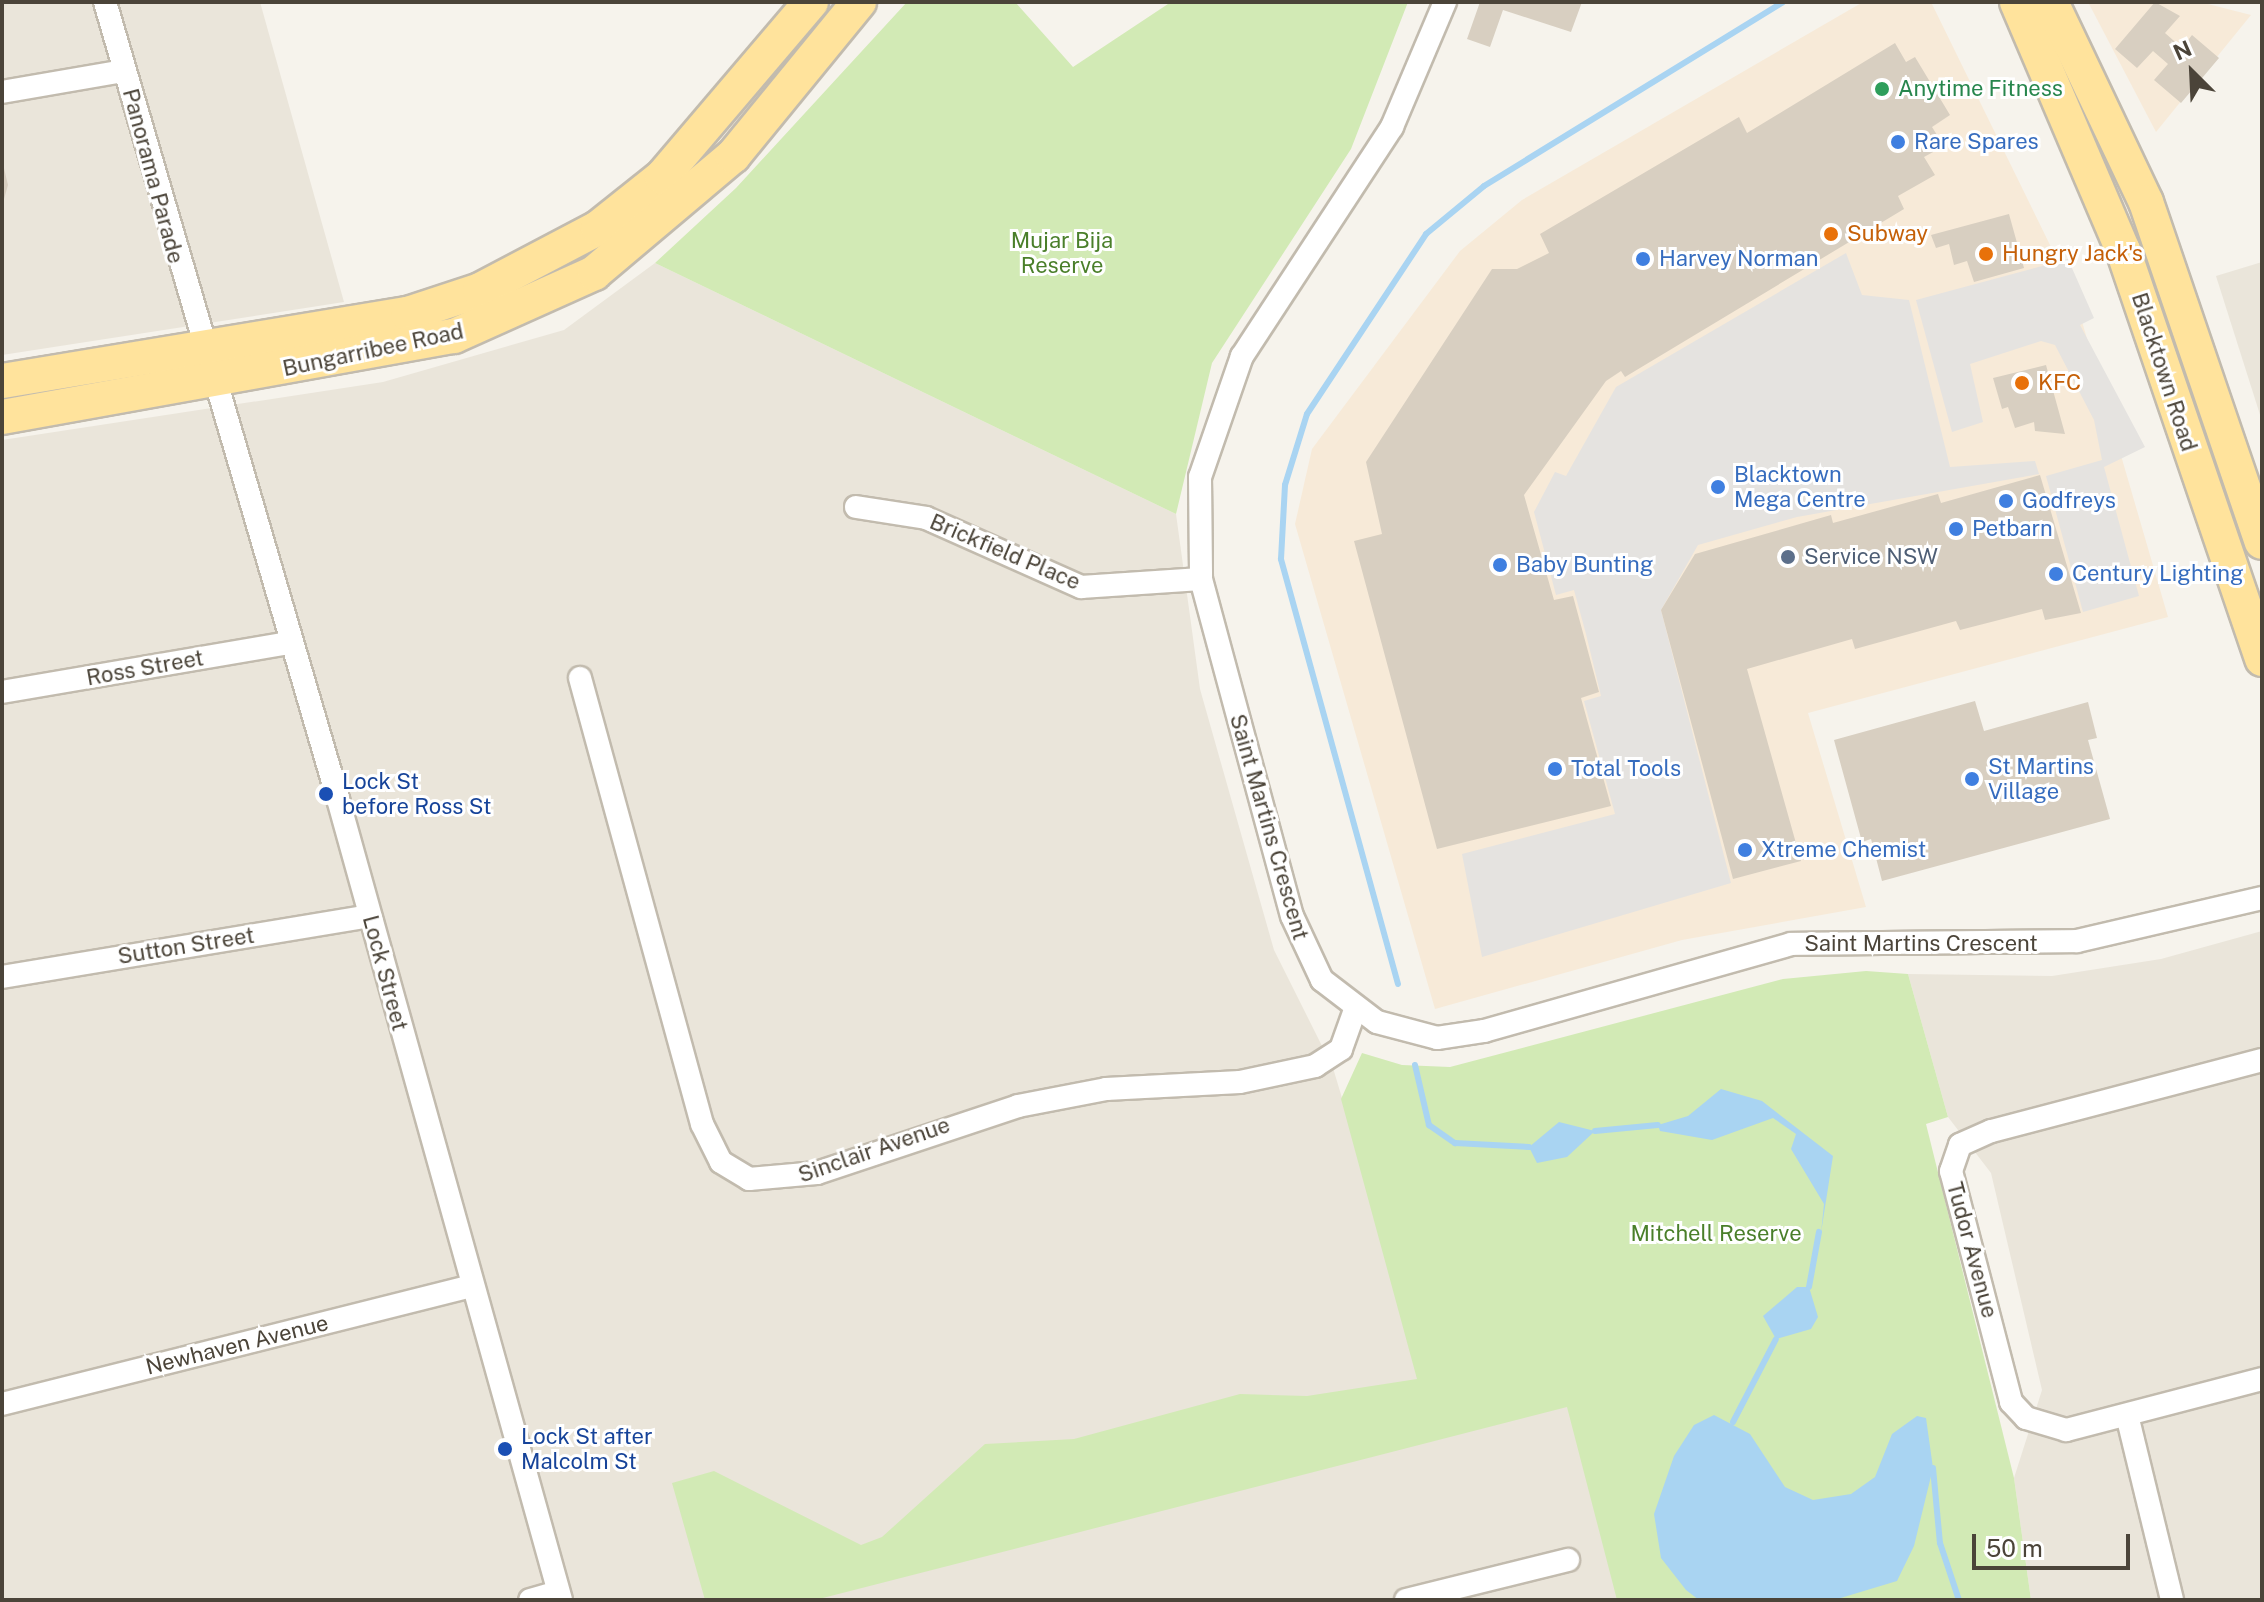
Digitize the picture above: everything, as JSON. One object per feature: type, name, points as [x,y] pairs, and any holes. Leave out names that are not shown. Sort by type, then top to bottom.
[{"type":"main road","name":"Bungarribee Road","points":[[2,381],[408,314],[554,254],[662,177],[811,2]]},
{"type":"main road","name":"Bungarribee Road","points":[[2,417],[454,336],[594,273],[733,156],[859,2]]},
{"type":"main road","points":[[1994,2],[2065,109]]},
{"type":"main road","name":"Blacktown Road","points":[[2017,2],[2123,250],[2262,659]]},
{"type":"main road","name":"Blacktown Road","points":[[2051,2],[2156,228],[2262,542]]},
{"type":"street","name":"Panorama Parade","points":[[105,2],[202,349]]},
{"type":"street","name":"Saint Martins Crescent","points":[[1445,2],[1392,127],[1242,356],[1221,402],[1200,477],[1201,579],[1304,949],[1322,980],[1355,1010],[1419,1035],[1466,1035],[1791,944],[2077,941],[2262,898]]},
{"type":"street","points":[[2,92],[124,71]]},
{"type":"street","name":"Lock Street","points":[[202,349],[369,916],[560,1596]]},
{"type":"street","name":"Brickfield Place","points":[[856,507],[926,518],[1081,587],[1201,579]]},
{"type":"street","name":"Ross Street","points":[[2,692],[289,643]]},
{"type":"street","name":"Sinclair Avenue","points":[[580,678],[702,1124],[721,1162],[749,1179],[817,1173],[1018,1106],[1106,1089],[1240,1082],[1315,1066],[1341,1049],[1355,1010]]},
{"type":"street","name":"Sutton Street","points":[[2,977],[369,916]]},
{"type":"street","name":"Tudor Avenue","points":[[2262,1060],[1960,1145],[1951,1171],[2011,1402],[2026,1418],[2066,1430],[2262,1379]]},
{"type":"street","name":"Newhaven Avenue","points":[[2,1404],[472,1286]]},
{"type":"street","points":[[2127,1415],[2172,1600]]},
{"type":"street","points":[[1406,1600],[1568,1560]]},
{"type":"street","points":[[530,1600],[560,1596]]},
{"type":"shaded area","points":[[2,2],[260,2],[344,302],[2,355]]},
{"type":"shaded area","name":"Blacktown Mega Centre","points":[[1863,2],[1931,2],[2074,294],[2168,617],[1808,713],[1866,907],[1682,940],[1435,1009],[1295,524],[1312,449],[1460,251],[1522,200]]},
{"type":"shaded area","points":[[2088,2],[2200,2],[2251,15],[2156,132]]},
{"type":"shaded area","points":[[1846,253],[1862,295],[1909,300],[1950,467],[2035,461],[2039,474],[1797,517],[1698,545],[1661,610],[1731,883],[1482,957],[1462,854],[1615,814],[1584,701],[1601,696],[1586,634],[1574,590],[1556,595],[1534,512],[1555,472],[1566,476],[1616,387]]},
{"type":"shaded area","points":[[2068,259],[2094,318],[2080,325],[2145,447],[2104,467],[2139,596],[2083,612],[2046,476],[2102,460],[2094,420],[2055,345],[2041,341],[1970,364],[1983,422],[1952,432],[1916,300]]},
{"type":"shaded area","points":[[2262,262],[2262,421],[2216,276]]},
{"type":"shaded area","points":[[655,263],[1176,514],[1200,689],[1274,950],[1333,1068],[1435,1408],[1568,1385],[1619,1600],[2,1600],[2,440],[383,382],[564,330]]},
{"type":"shaded area","points":[[2262,931],[2262,1600],[2031,1600],[2014,1478],[2042,1390],[1991,1173],[1948,1117],[1908,974],[2052,976],[2161,959]]},
{"type":"green space","name":"Mujar Bija Reserve","points":[[907,2],[1015,2],[1073,67],[1171,2],[1408,2],[1351,149],[1212,363],[1176,514],[655,263],[736,188]]},
{"type":"green space","name":"Mitchell Reserve","points":[[1866,971],[1908,974],[1948,1117],[1926,1124],[2014,1478],[2031,1600],[1617,1600],[1567,1407],[815,1600],[705,1600],[672,1483],[714,1471],[861,1545],[882,1537],[985,1444],[1074,1439],[1240,1394],[1307,1396],[1417,1379],[1341,1099],[1362,1053],[1402,1065],[1450,1067],[1783,979]]},
{"type":"water","points":[[1721,1089],[1762,1101],[1833,1156],[1821,1233],[1824,1204],[1791,1149],[1796,1134],[1773,1118],[1712,1140],[1660,1131],[1658,1125],[1688,1116]]},
{"type":"water","points":[[1559,1122],[1595,1131],[1567,1157],[1537,1163],[1529,1147]]},
{"type":"water","points":[[1797,1287],[1809,1287],[1818,1317],[1811,1329],[1776,1339],[1763,1316]]},
{"type":"water","points":[[1714,1415],[1750,1434],[1785,1487],[1813,1500],[1851,1494],[1875,1477],[1892,1434],[1917,1416],[1926,1418],[1933,1468],[1914,1546],[1897,1581],[1834,1600],[1699,1600],[1686,1590],[1661,1558],[1654,1514],[1674,1456],[1694,1425]]},
{"type":"building","points":[[1480,2],[1582,2],[1571,32],[1503,10],[1490,47],[1467,39]]},
{"type":"building","points":[[2155,2],[2180,16],[2165,33],[2182,48],[2192,35],[2219,58],[2181,103],[2154,80],[2168,64],[2153,51],[2137,68],[2115,49]]},
{"type":"building","points":[[1895,43],[1906,62],[1915,57],[1950,115],[1932,127],[1944,146],[1924,157],[1935,175],[1898,196],[1904,209],[1625,377],[1621,371],[1606,381],[1524,495],[1554,600],[1573,596],[1599,692],[1581,698],[1611,806],[1437,849],[1354,541],[1382,534],[1366,462],[1492,269],[1517,269],[1549,253],[1540,234],[1739,117],[1747,133]]},
{"type":"building","points":[[2,160],[8,185],[4,199],[2,199]]},
{"type":"building","name":"Hungry Jack's","points":[[2009,214],[2024,268],[1974,282],[1967,261],[1954,265],[1949,244],[1936,248],[1931,235]]},
{"type":"building","points":[[2046,365],[2065,434],[2035,431],[2034,422],[2015,428],[2008,407],[2002,409],[1993,378]]},
{"type":"building","points":[[2040,475],[2081,613],[2045,620],[2042,609],[1960,630],[1956,621],[1855,649],[1852,639],[1747,669],[1801,861],[1733,879],[1661,610],[1695,554],[1831,515],[1833,523],[1938,494],[1941,503]]},
{"type":"building","name":"St Martins Village","points":[[1975,701],[1984,731],[2088,702],[2097,738],[2088,740],[2110,819],[1882,881],[1871,839],[1862,842],[1834,740]]},
{"type":"waterway","points":[[1398,984],[1281,559],[1285,485],[1307,414],[1426,234],[1484,186],[1783,2]]},
{"type":"waterway","points":[[1415,1065],[1429,1125],[1455,1143],[1529,1147]]},
{"type":"waterway","points":[[1595,1131],[1658,1125]]},
{"type":"waterway","points":[[1809,1287],[1819,1232]]},
{"type":"waterway","points":[[1733,1422],[1776,1339]]},
{"type":"waterway","points":[[1933,1468],[1940,1543],[1959,1600]]},
{"type":"place","name":"Anytime Fitness","points":[[1882,89]]},
{"type":"place","name":"Rare Spares","points":[[1898,142]]},
{"type":"place","name":"Subway","points":[[1831,234]]},
{"type":"place","name":"Hungry Jack's","points":[[1986,254]]},
{"type":"place","name":"Harvey Norman","points":[[1643,259]]},
{"type":"place","name":"KFC","points":[[2022,383]]},
{"type":"place","name":"Blacktown Mega Centre","points":[[1718,487]]},
{"type":"place","name":"Godfreys","points":[[2006,501]]},
{"type":"place","name":"Petbarn","points":[[1956,529]]},
{"type":"place","name":"Service NSW","points":[[1788,557]]},
{"type":"place","name":"Baby Bunting","points":[[1500,565]]},
{"type":"place","name":"Century Lighting","points":[[2056,574]]},
{"type":"place","name":"Total Tools","points":[[1555,769]]},
{"type":"place","name":"St Martins Village","points":[[1972,779]]},
{"type":"place","name":"Lock St before Ross St","points":[[326,794]]},
{"type":"place","name":"Xtreme Chemist","points":[[1745,850]]},
{"type":"place","name":"Lock St after Malcolm St","points":[[505,1449]]}]
